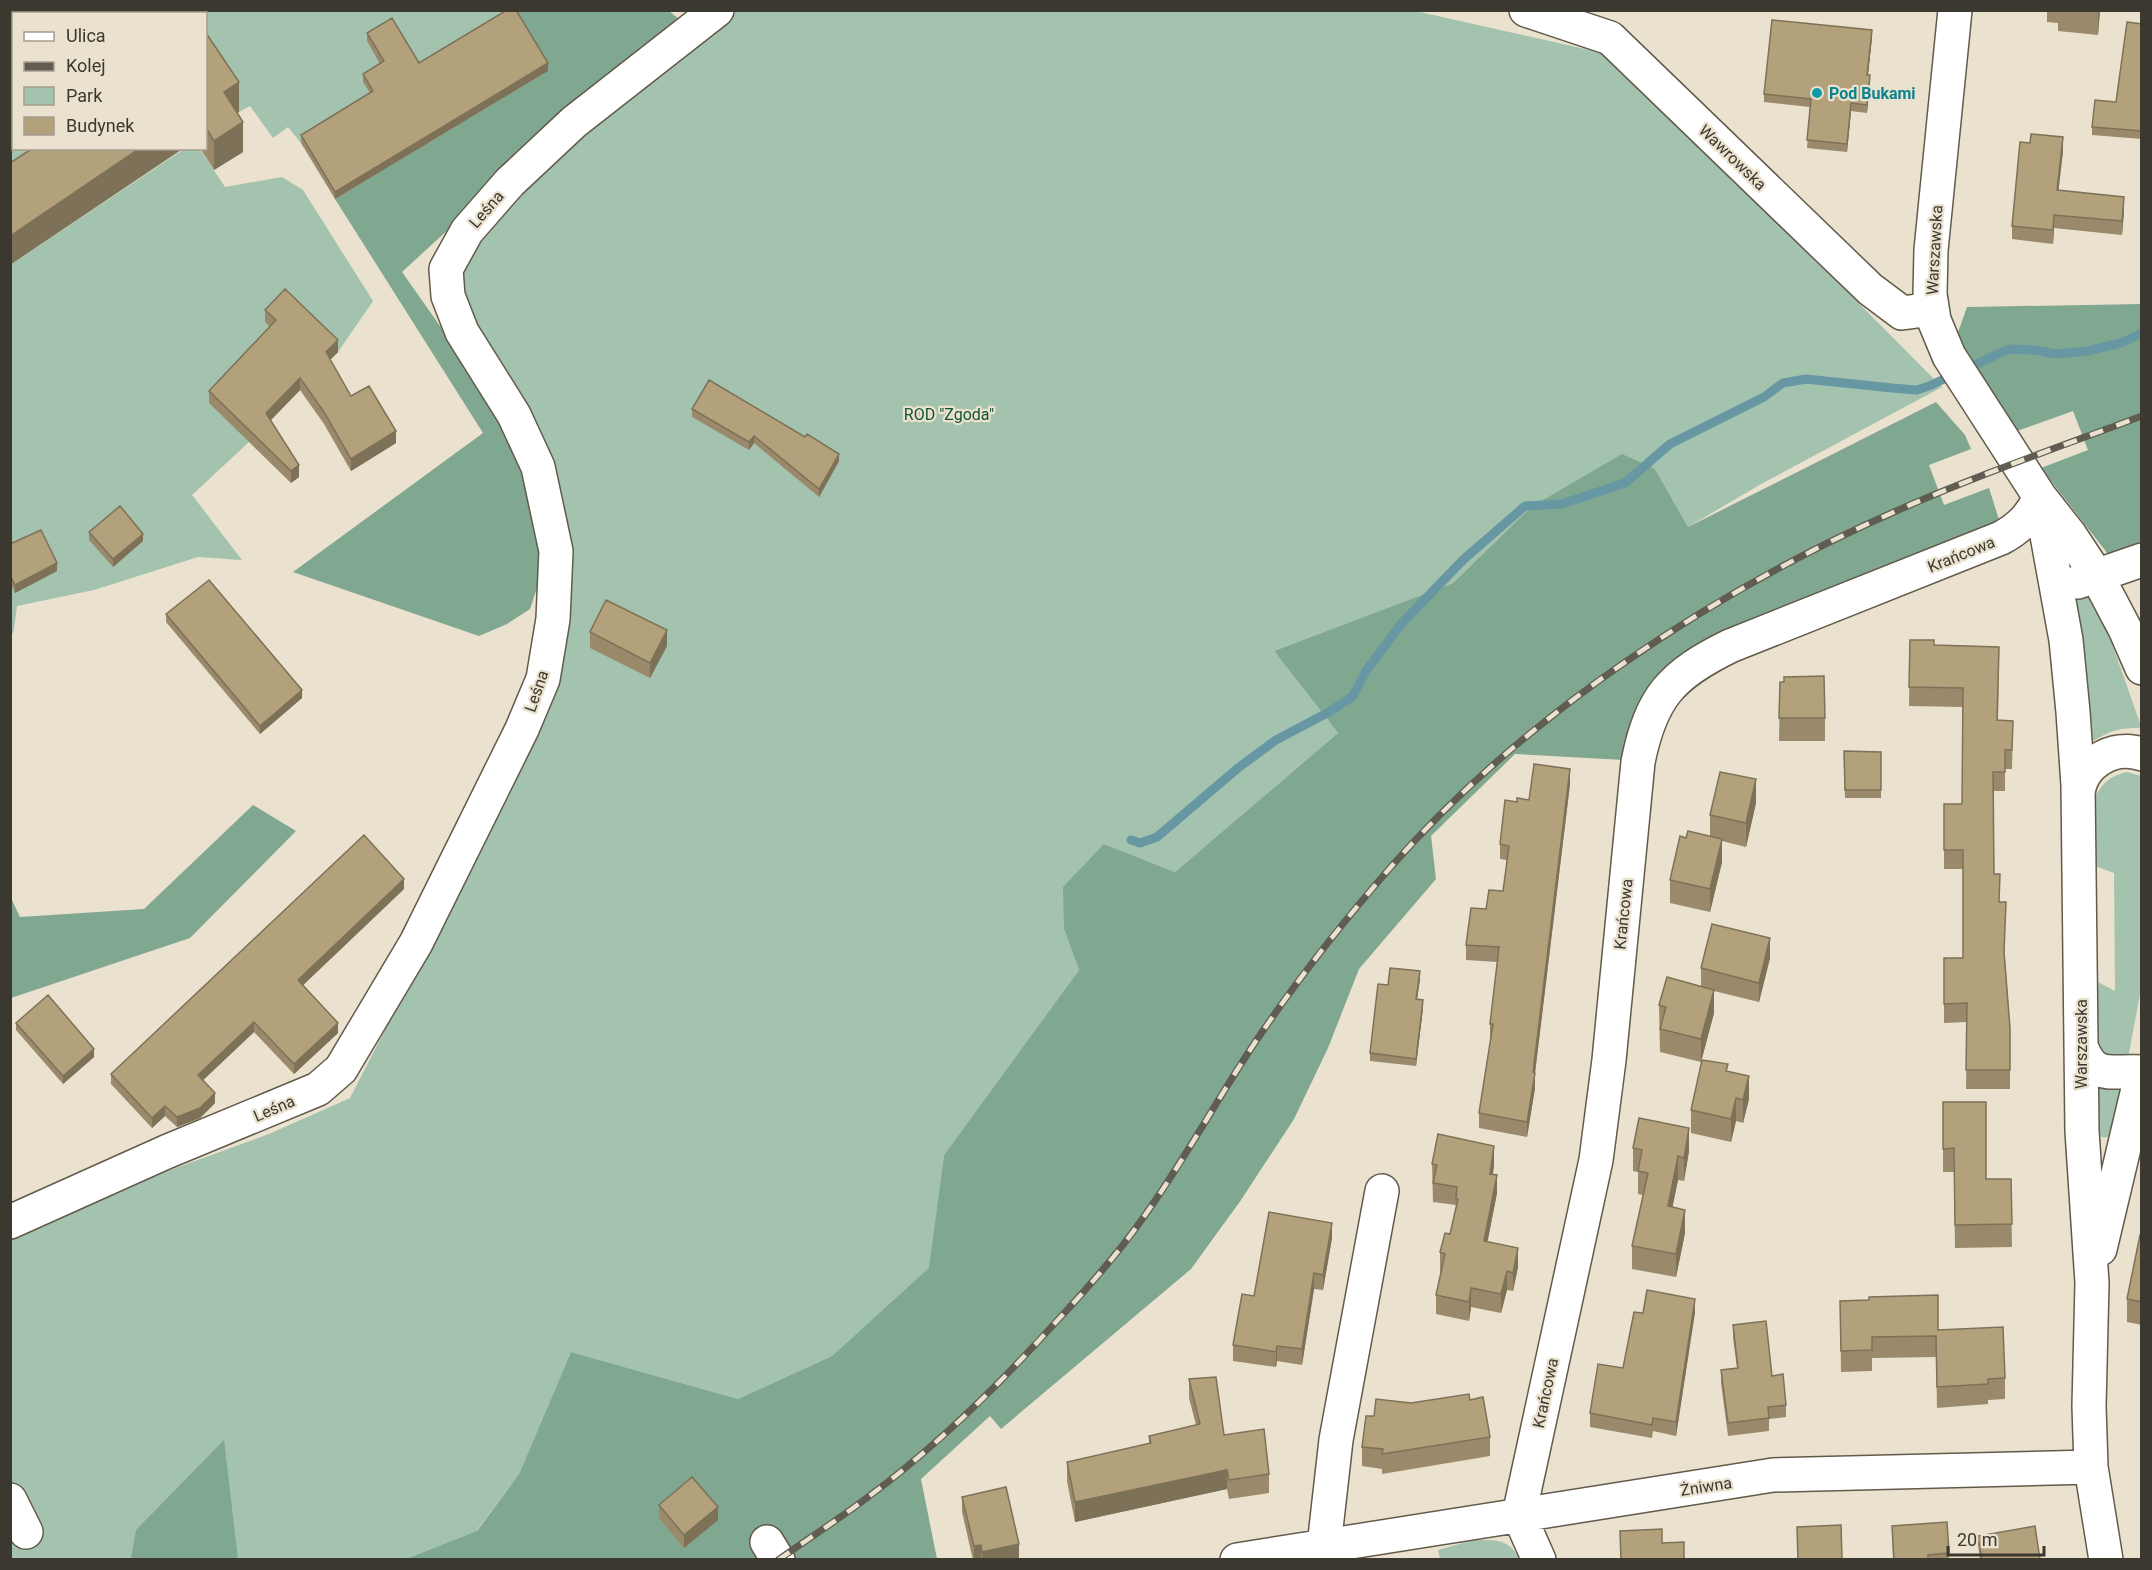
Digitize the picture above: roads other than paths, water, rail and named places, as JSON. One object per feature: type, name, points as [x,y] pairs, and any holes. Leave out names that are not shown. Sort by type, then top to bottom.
[{"type":"street","name":"Leśna","points":[[10,1222],[166,1152],[318,1089],[341,1069],[416,943],[522,729],[543,680],[553,607],[555,551],[538,466],[514,415],[462,332],[448,296],[446,269],[466,231],[510,182],[574,122],[717,10]]},
{"type":"street","name":"Wawrowska","points":[[1526,10],[1610,38],[1870,289],[1902,312],[1932,309]]},
{"type":"street","name":"Warszawska","points":[[1955,10],[1932,250],[1932,309],[1940,338],[1956,367],[2040,497],[2070,535],[2097,576],[2125,629],[2142,668]]},
{"type":"street","name":"Warszawska","points":[[2040,497],[2058,589],[2073,712],[2078,804]]},
{"type":"street","name":"Krańcowa","points":[[1519,1515],[1596,1160],[1638,762],[1651,715],[1664,693],[1677,678],[1711,655],[2001,538],[2025,522],[2040,497]]},
{"type":"street","points":[[2058,589],[2142,560]]},
{"type":"street","name":"Warszawska","points":[[2106,1560],[2091,1467],[2089,1406],[2092,1283],[2082,1131],[2078,791],[2089,768],[2098,760],[2122,751],[2142,754]]},
{"type":"street","points":[[2081,1046],[2086,1059],[2093,1067],[2109,1073],[2142,1072]]},
{"type":"street","name":"Warszawska","points":[[2092,1283],[2142,1072]]},
{"type":"street","points":[[1324,1546],[1336,1440],[1382,1191]]},
{"type":"street","name":"Żniwna","points":[[1237,1560],[1773,1475],[2091,1467]]},
{"type":"street","points":[[10,1500],[26,1532]]},
{"type":"street","points":[[1519,1515],[1539,1560]]},
{"type":"waterway","points":[[1131,840],[1140,843],[1157,837],[1238,768],[1276,740],[1329,712],[1353,696],[1366,671],[1401,624],[1463,560],[1525,506],[1562,504],[1625,483],[1670,444],[1764,397],[1783,383],[1806,379],[1917,390],[2009,349],[2057,354],[2087,351],[2121,343],[2142,333]]},
{"type":"railway","points":[[778,1560],[868,1497],[918,1457],[1011,1370],[1078,1298],[1143,1218],[1256,1041],[1320,952],[1390,868],[1442,813],[1499,760],[1559,710],[1623,663],[1689,620],[1757,580],[1894,512],[2017,462],[2142,416]]},
{"type":"place","name":"Pod Bukami","points":[[1817,93]]},
{"type":"park label","name":"ROD \"Zgoda\"","points":[[949,414]]}]
